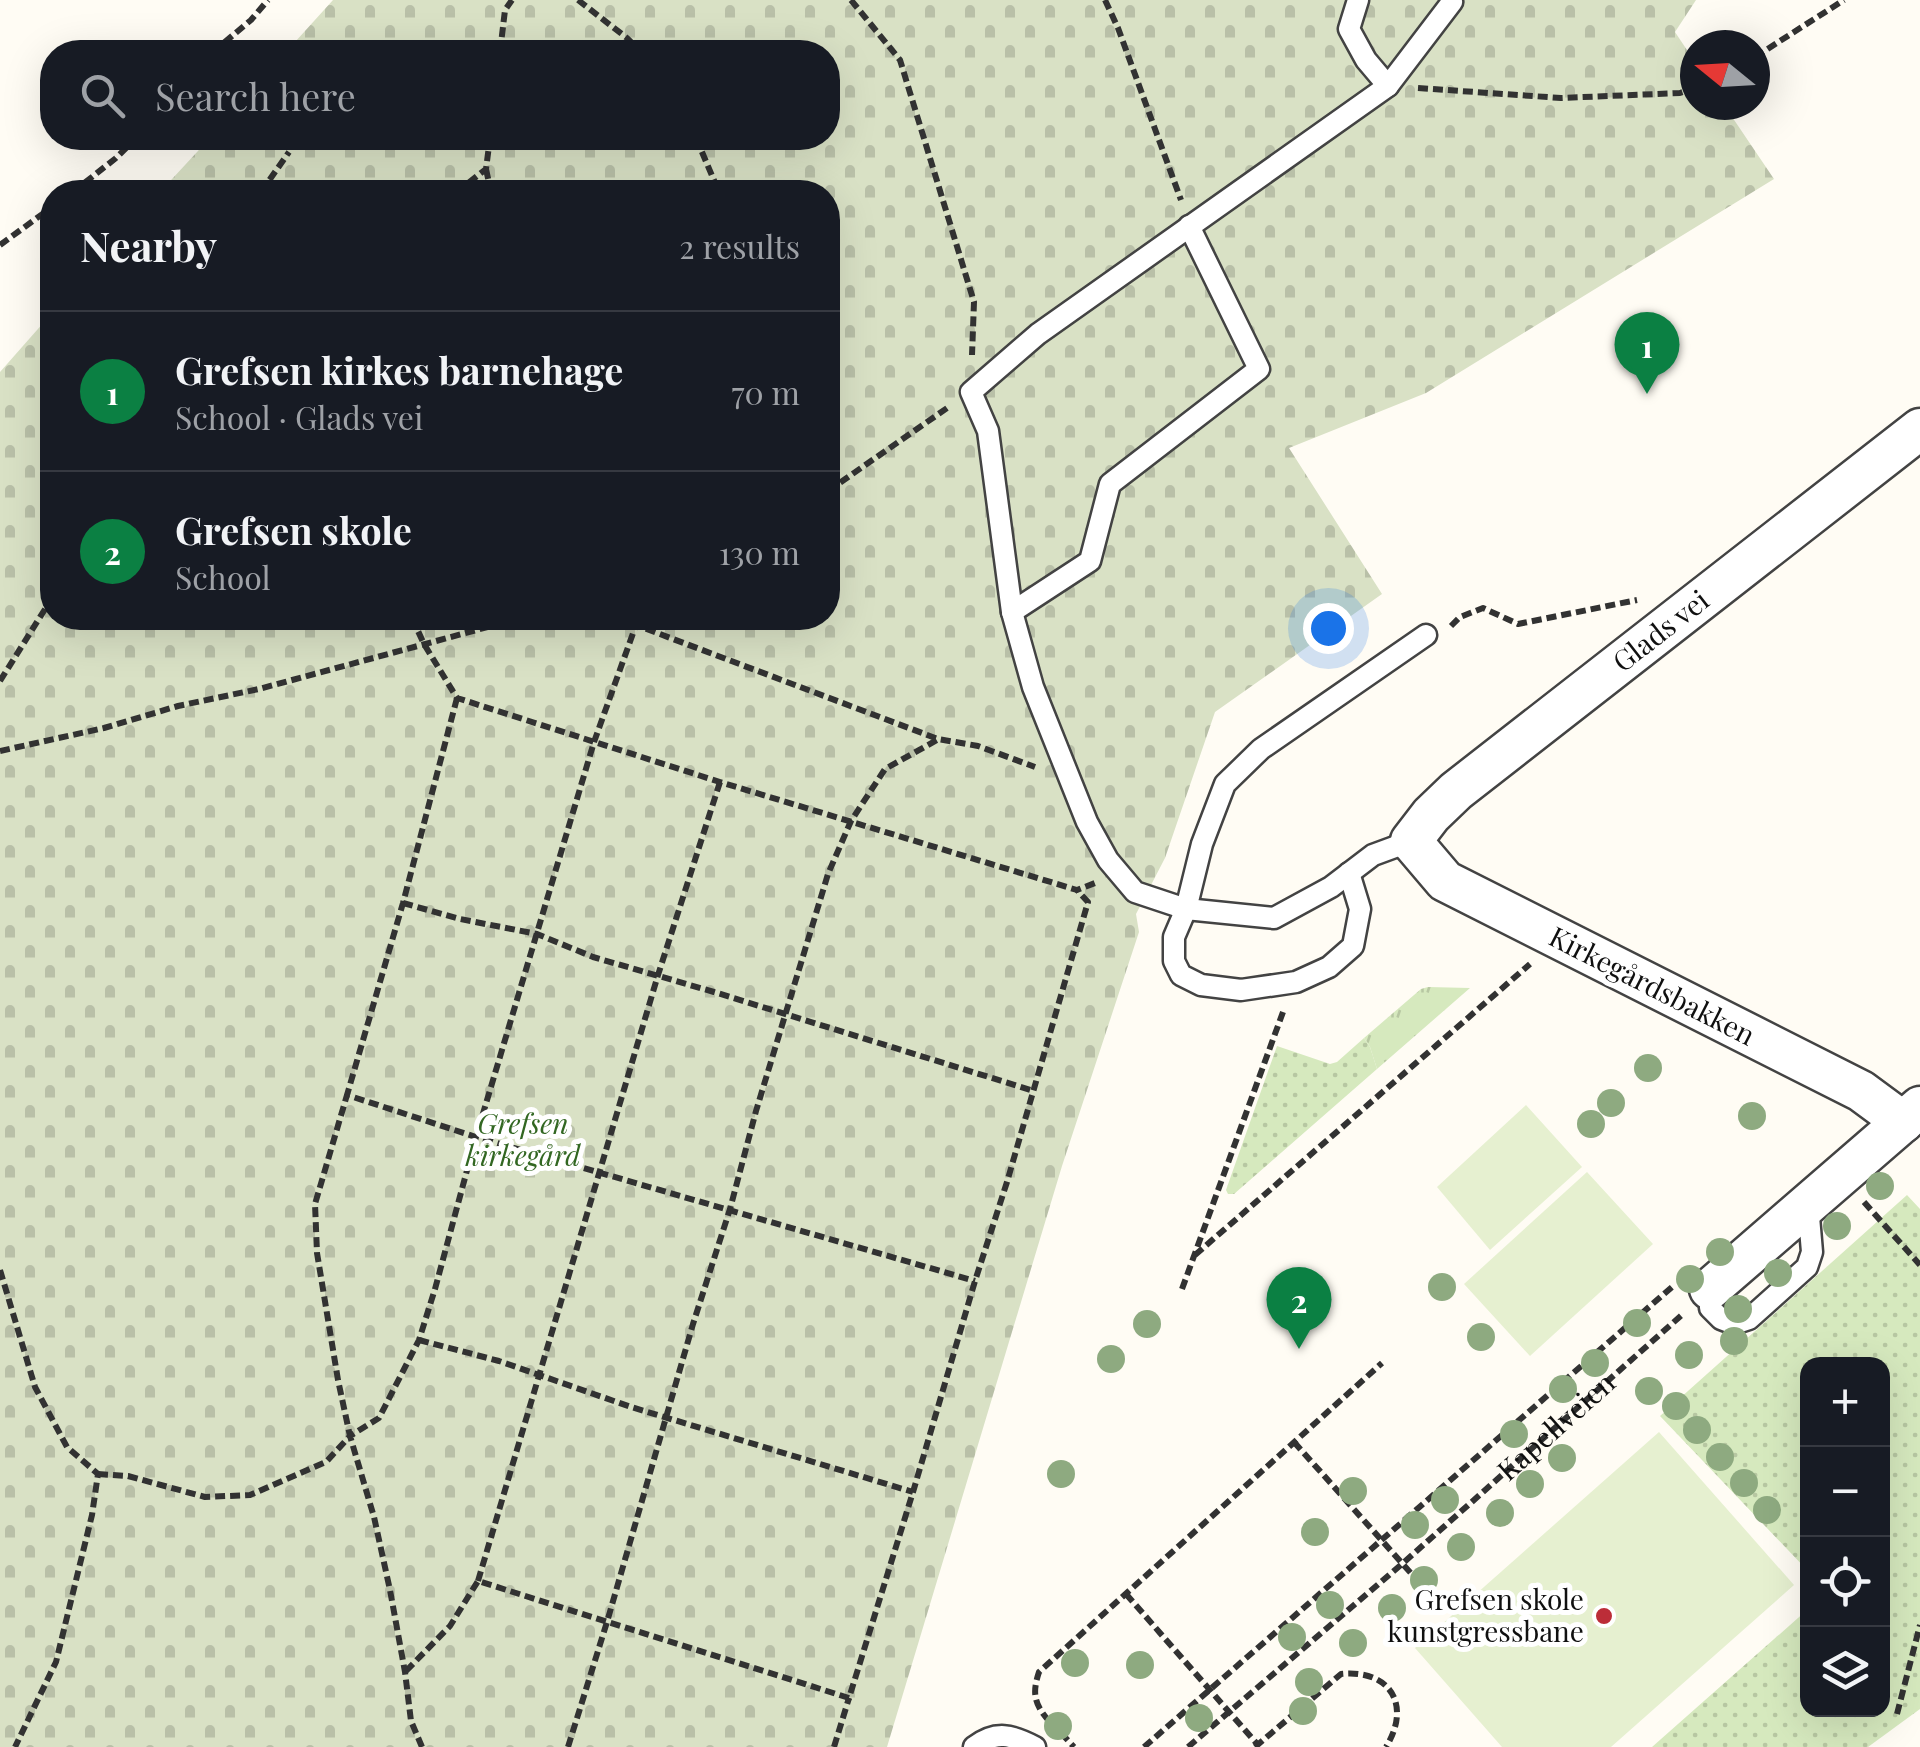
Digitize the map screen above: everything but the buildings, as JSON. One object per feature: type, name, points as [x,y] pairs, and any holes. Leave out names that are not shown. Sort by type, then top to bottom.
[{"type":"street","name":"Glads vei","points":[[1411,841],[1430,815],[1456,791],[1920,428]]},
{"type":"street","name":"Kirkegårdsbakken","points":[[1411,841],[1445,881],[1911,1114]]},
{"type":"street","points":[[1695,1285],[1808,1203],[1911,1114]]},
{"type":"lane","points":[[1358,0],[1349,29],[1366,60],[1388,86]]},
{"type":"lane","points":[[1411,841],[1374,856],[1331,887],[1274,918],[1186,909],[1135,892],[1108,860],[1087,822],[1033,687],[1012,612],[988,431],[971,392],[1038,334],[1388,86],[1450,0]]},
{"type":"lane","points":[[1012,612],[1090,561],[1110,484],[1258,369],[1189,226]]},
{"type":"lane","points":[[1349,873],[1360,909],[1354,946],[1329,967],[1296,982],[1241,990],[1201,985],[1181,975],[1174,961],[1174,937],[1225,784],[1261,749],[1426,635]]},
{"type":"lane","points":[[974,1747],[997,1734],[1015,1736],[1035,1747]]},
{"type":"path","points":[[227,40],[268,0]]},
{"type":"path","points":[[501,40],[505,10],[512,0]]},
{"type":"path","points":[[578,0],[628,40]]},
{"type":"path","points":[[840,483],[971,392],[974,302],[900,60],[851,0]]},
{"type":"path","points":[[1105,0],[1189,226]]},
{"type":"path","points":[[1770,48],[1844,0]]},
{"type":"path","points":[[1388,86],[1561,98],[1680,93]]},
{"type":"path","points":[[88,180],[123,150]]},
{"type":"path","points":[[488,150],[488,180]]},
{"type":"path","points":[[701,150],[713,180]]},
{"type":"path","points":[[270,180],[289,152]]},
{"type":"path","points":[[472,180],[486,169]]},
{"type":"path","points":[[0,245],[40,216]]},
{"type":"path","points":[[1426,635],[1447,630],[1460,617],[1484,608],[1518,624],[1641,600],[1660,605],[1676,622]]},
{"type":"path","points":[[0,681],[40,617]]},
{"type":"path","points":[[418,630],[458,698],[1077,890],[1088,902],[834,1747]]},
{"type":"path","points":[[0,751],[104,728],[476,630]]},
{"type":"path","points":[[0,1270],[35,1387],[67,1447],[98,1474],[128,1476],[205,1498],[250,1494],[326,1462],[350,1436],[379,1418],[418,1340],[435,1288],[594,742],[634,630]]},
{"type":"path","points":[[649,630],[938,739],[978,746],[1027,765]]},
{"type":"path","points":[[422,1747],[411,1722],[374,1517],[338,1380],[317,1253],[314,1204],[403,903],[458,698]]},
{"type":"path","points":[[568,1747],[823,890],[850,821],[885,769],[938,739]]},
{"type":"path","points":[[405,1672],[450,1626],[478,1581],[658,975],[720,782]]},
{"type":"path","points":[[1077,890],[1118,872]]},
{"type":"path","points":[[403,903],[537,934],[593,957],[1034,1091]]},
{"type":"path","points":[[1194,1254],[1541,954]]},
{"type":"path","points":[[1182,1289],[1286,1001]]},
{"type":"path","points":[[348,1095],[599,1174],[975,1282]]},
{"type":"path","points":[[1857,1193],[1920,1264]]},
{"type":"path","points":[[1144,1747],[1381,1541],[1695,1285]]},
{"type":"path","name":"Kapellveien","points":[[1188,1747],[1402,1564],[1695,1285]]},
{"type":"path","points":[[418,1340],[498,1361],[667,1418],[913,1492]]},
{"type":"path","points":[[1074,1747],[1035,1700],[1039,1672],[1382,1363]]},
{"type":"path","points":[[1294,1442],[1442,1608]]},
{"type":"path","points":[[15,1747],[56,1662],[92,1516],[98,1474]]},
{"type":"path","points":[[478,1581],[849,1698]]},
{"type":"path","points":[[1126,1594],[1256,1746],[1341,1674],[1358,1672],[1386,1685],[1396,1699],[1399,1714],[1386,1747]]},
{"type":"path","points":[[1897,1714],[1920,1625]]},
{"type":"green space","name":"Grefsen kirkegård","points":[[333,0],[1696,0],[1675,32],[1680,40],[1680,120],[1734,120],[1774,179],[1426,393],[1289,448],[1382,594],[1215,712],[1165,858],[1136,914],[1139,932],[1062,1166],[887,1747],[0,1747],[0,372],[40,327],[40,630],[840,630],[840,180],[171,180],[199,150],[840,150],[840,40],[297,40]]},
{"type":"green space","points":[[1428,987],[1470,988],[1377,1069],[1364,1038]]},
{"type":"green space","points":[[1364,1038],[1377,1069],[1234,1194],[1228,1194],[1226,1190],[1277,1046],[1330,1064]]},
{"type":"green space","points":[[1526,1105],[1582,1167],[1490,1250],[1437,1187]]},
{"type":"green space","points":[[1587,1172],[1653,1244],[1530,1356],[1464,1284]]},
{"type":"green space","points":[[1907,1195],[1920,1209],[1920,1709],[1868,1747],[1652,1747],[1800,1616],[1800,1717],[1890,1717],[1890,1357],[1800,1357],[1800,1563],[1660,1416]]},
{"type":"green space","name":"Grefsen skole kunstgressbane","points":[[1659,1432],[1794,1585],[1611,1747],[1502,1747],[1415,1648]]},
{"type":"place","name":"Grefsen kirkes barnehage","points":[[1647,394]]},
{"type":"place","name":"Grefsen skole","points":[[1299,1349]]},
{"type":"place","name":"Grefsen skole kunstgressbane","points":[[1604,1616]]}]
